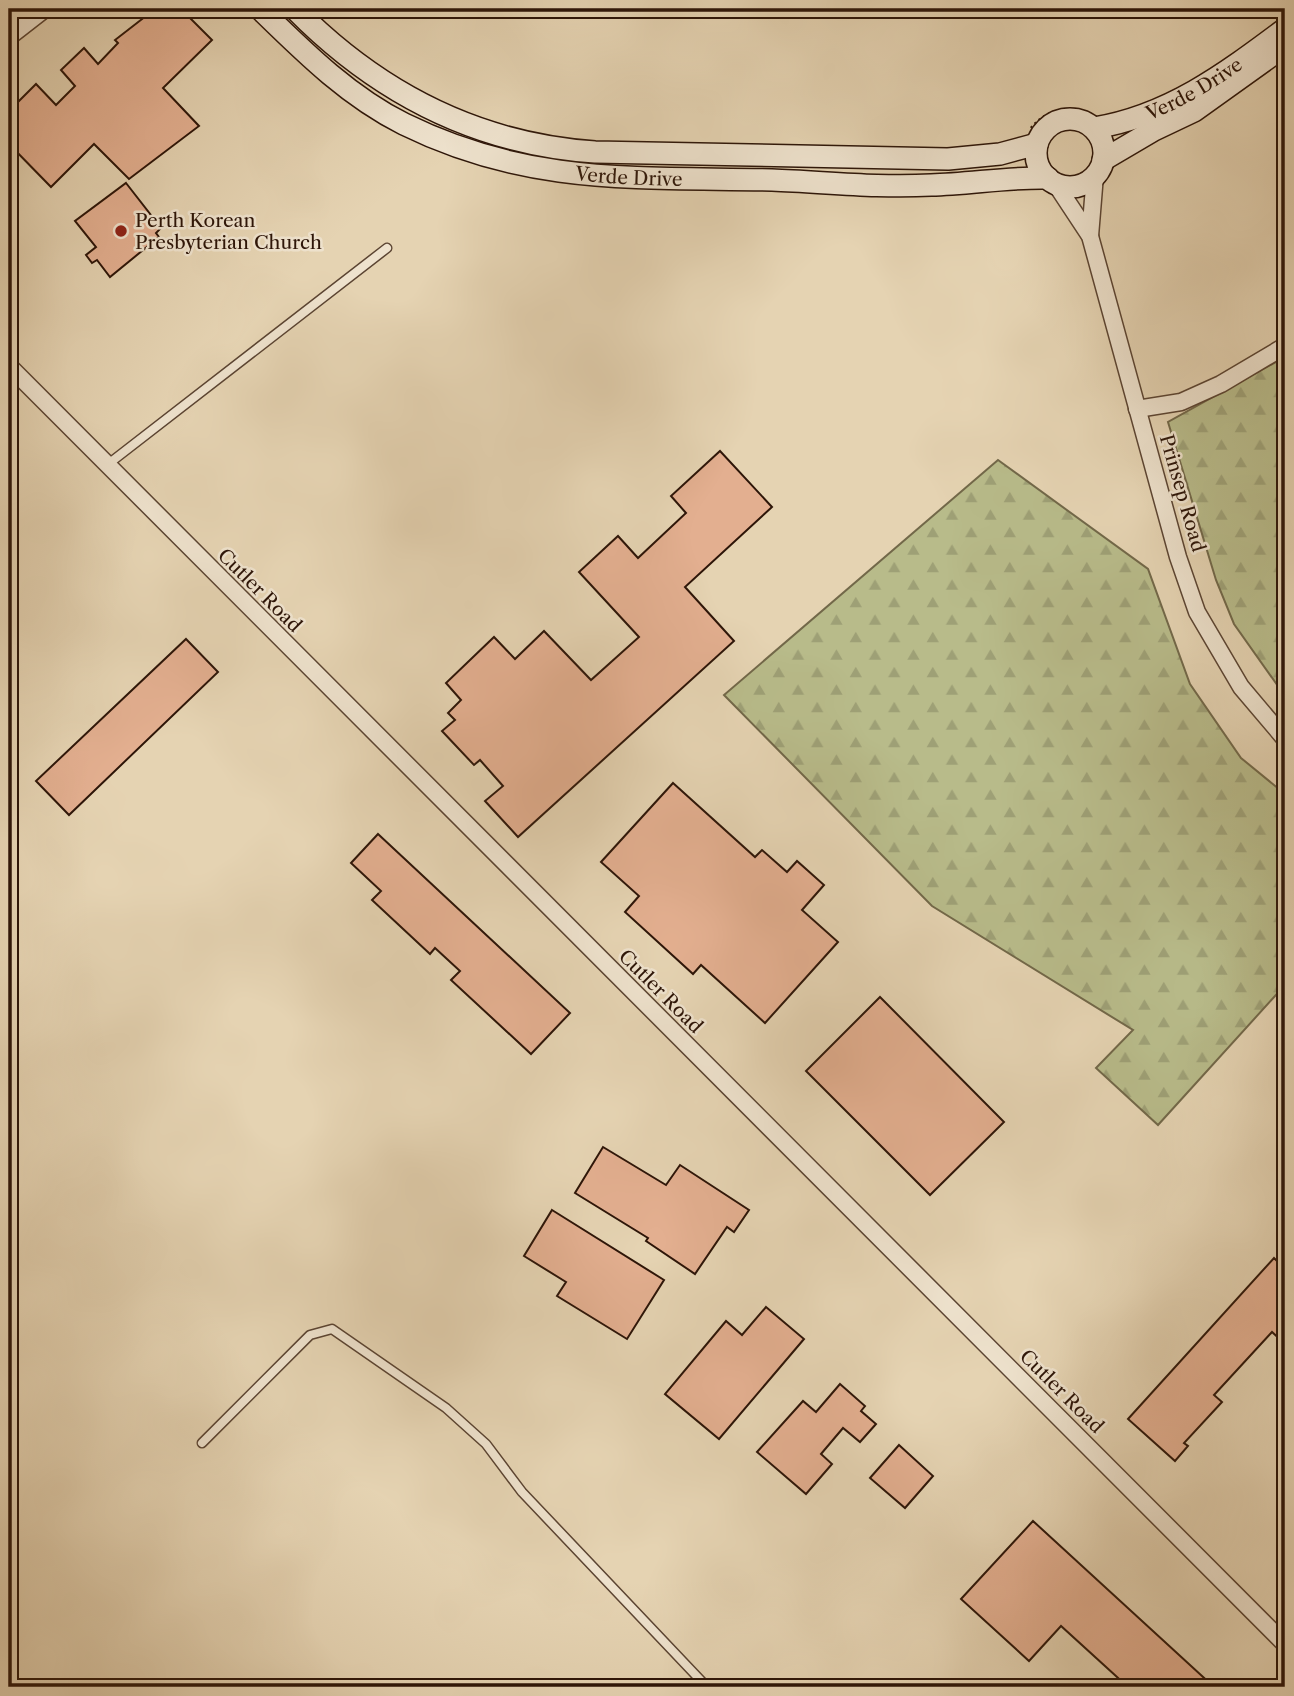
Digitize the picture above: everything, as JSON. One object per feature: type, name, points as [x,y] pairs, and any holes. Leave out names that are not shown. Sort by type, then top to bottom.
[{"type":"main road","name":"Verde Drive","points":[[260,9],[309,57],[363,99],[403,123],[471,153],[514,165],[584,175],[853,186],[931,186],[1051,180]]},
{"type":"main road","name":"Verde Drive","points":[[295,9],[355,63],[404,96],[481,131],[537,146],[595,152],[948,159],[1000,155],[1033,138]]},
{"type":"main road","name":"Verde Drive","points":[[1093,121],[1129,123],[1184,98],[1230,70],[1285,29]]},
{"type":"main road","name":"Verde Drive","points":[[1099,168],[1154,130],[1195,111],[1285,45]]},
{"type":"main road","points":[[1062,120],[1093,121],[1103,143],[1099,168],[1072,187],[1051,180],[1038,163],[1033,138],[1062,120]]},
{"type":"street","points":[[9,37],[45,9]]},
{"type":"street","name":"Prinsep Road","points":[[1090,236],[1099,168]]},
{"type":"street","name":"Prinsep Road","points":[[1051,180],[1090,236],[1178,557],[1197,612],[1241,687],[1285,738]]},
{"type":"street","points":[[1137,409],[1181,402],[1221,384],[1285,346]]},
{"type":"street","name":"Cutler Road","points":[[9,366],[1285,1644]]},
{"type":"lane","points":[[107,465],[387,248]]},
{"type":"lane","points":[[202,1443],[310,1335],[332,1329],[446,1408],[486,1444],[522,1492],[707,1687]]},
{"type":"path","points":[[1033,138],[1038,120],[1055,110],[1079,110],[1093,121]]},
{"type":"green space","points":[[1285,357],[1285,696],[1234,624],[1216,580],[1168,422]]},
{"type":"green space","points":[[998,460],[1148,569],[1190,684],[1241,758],[1285,794],[1285,985],[1158,1125],[1096,1068],[1133,1030],[932,906],[724,695]]},
{"type":"building","points":[[155,9],[181,9],[212,40],[163,88],[199,126],[129,179],[94,144],[51,187],[9,144],[9,111],[36,84],[56,105],[75,86],[61,70],[84,48],[98,64],[118,43],[115,40]]},
{"type":"building","name":"Perth Korean Presbyterian Church","points":[[126,183],[161,228],[156,233],[159,237],[110,277],[97,260],[92,263],[86,255],[96,247],[75,221]]},
{"type":"building","points":[[720,451],[772,507],[685,587],[734,641],[518,837],[485,801],[503,786],[480,760],[474,765],[442,731],[455,720],[448,713],[461,700],[446,683],[494,637],[515,659],[544,631],[591,680],[639,637],[579,572],[618,536],[638,558],[686,513],[671,496]]},
{"type":"building","points":[[186,639],[218,672],[69,815],[36,781]]},
{"type":"building","points":[[673,783],[755,857],[762,850],[787,872],[797,861],[824,885],[802,910],[838,942],[765,1023],[701,965],[693,974],[625,912],[639,896],[601,862]]},
{"type":"building","points":[[378,834],[570,1013],[531,1054],[451,980],[460,971],[435,948],[430,954],[372,900],[381,891],[351,863]]},
{"type":"building","points":[[880,997],[1004,1122],[930,1195],[806,1071]]},
{"type":"building","points":[[603,1147],[666,1185],[680,1165],[749,1210],[734,1232],[727,1227],[695,1274],[646,1241],[648,1238],[575,1193]]},
{"type":"building","points":[[552,1210],[664,1280],[627,1339],[557,1296],[566,1282],[524,1256]]},
{"type":"building","points":[[1274,1258],[1285,1269],[1285,1344],[1272,1332],[1214,1395],[1222,1402],[1184,1443],[1188,1446],[1175,1461],[1128,1419]]},
{"type":"building","points":[[766,1307],[804,1339],[719,1439],[665,1394],[726,1321],[742,1335]]},
{"type":"building","points":[[840,1384],[865,1406],[861,1411],[876,1424],[860,1442],[843,1428],[821,1454],[832,1464],[806,1494],[757,1452],[803,1401],[816,1412]]},
{"type":"building","points":[[899,1445],[933,1476],[905,1508],[870,1478]]},
{"type":"building","points":[[1033,1521],[1214,1687],[1128,1687],[1061,1626],[1029,1661],[961,1599]]},
{"type":"place","name":"Perth Korean Presbyterian Church","points":[[121,231]]}]
